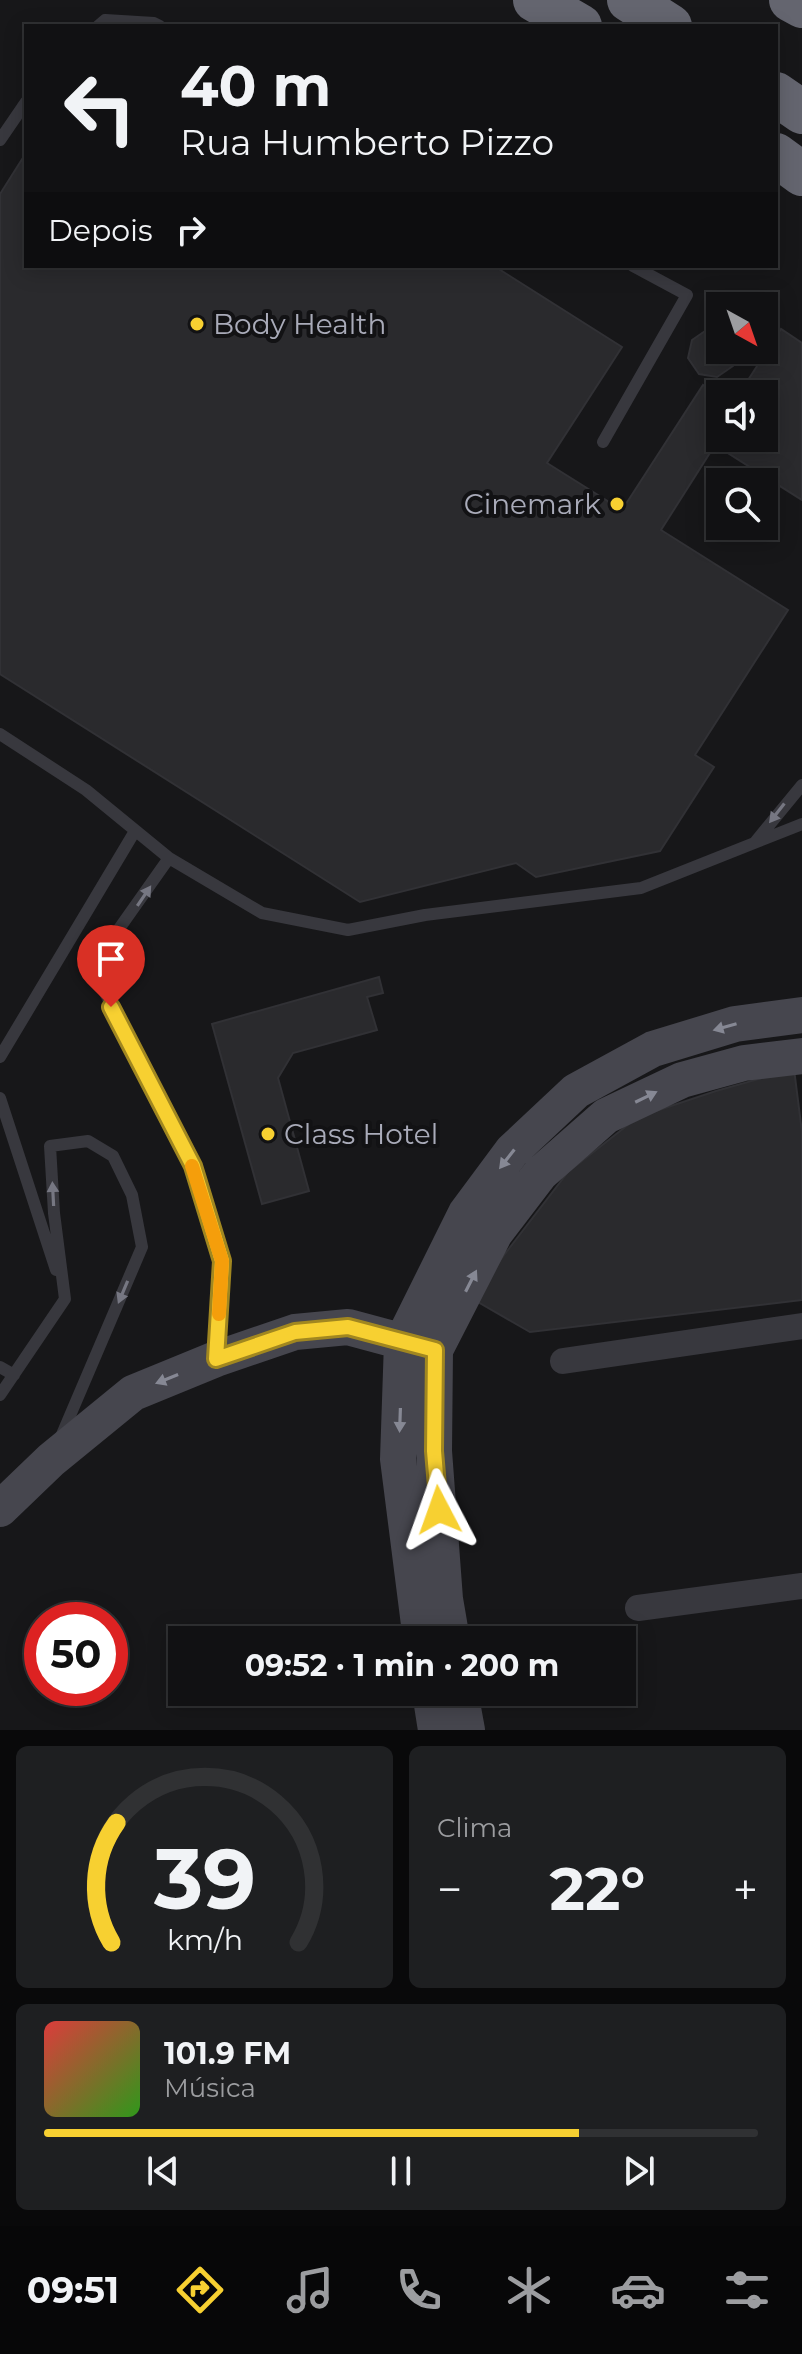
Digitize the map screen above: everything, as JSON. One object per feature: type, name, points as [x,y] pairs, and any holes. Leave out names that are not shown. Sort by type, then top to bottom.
[{"type":"highway","points":[[535,0],[577,24]]},
{"type":"highway","points":[[629,0],[667,24]]},
{"type":"highway","points":[[793,0],[802,6]]},
{"type":"highway","points":[[778,95],[802,112]]},
{"type":"highway","points":[[778,156],[802,174]]},
{"type":"main road","points":[[419,1626],[398,1459],[419,1346],[466,1213],[512,1151],[576,1091],[653,1049],[735,1024],[802,1015]]},
{"type":"main road","points":[[450,1626],[434,1451],[419,1346],[495,1233],[540,1174],[606,1116],[682,1080],[744,1063],[802,1056]]},
{"type":"main road","points":[[0,1509],[51,1460],[133,1393],[216,1359],[295,1332],[348,1327],[419,1346]]},
{"type":"main road","points":[[432,1706],[436,1730]]},
{"type":"main road","points":[[463,1706],[467,1730]]},
{"type":"street","points":[[563,1361],[802,1326]]},
{"type":"street","points":[[638,1608],[802,1586]]},
{"type":"lane","points":[[100,24],[105,20],[156,24]]},
{"type":"lane","points":[[0,140],[24,105]]},
{"type":"lane","points":[[603,442],[687,295],[637,268]]},
{"type":"lane","points":[[0,734],[86,790],[169,858],[262,913],[348,930],[425,915],[641,888],[802,824]]},
{"type":"lane","points":[[755,843],[802,785]]},
{"type":"lane","points":[[0,1057],[135,831]]},
{"type":"lane","points":[[169,858],[92,967],[193,1166],[222,1261],[216,1359]]},
{"type":"lane","points":[[0,1098],[65,1299]]},
{"type":"lane","points":[[0,1395],[65,1299],[54,1213],[50,1146],[88,1141],[113,1156],[132,1195],[142,1247],[51,1460]]},
{"type":"lane","points":[[0,1367],[14,1375]]},
{"type":"building","points":[[24,156],[24,268],[497,268],[622,347],[547,463],[622,510],[703,385],[706,387],[706,452],[711,452],[661,530],[788,610],[695,755],[714,767],[660,851],[536,877],[516,863],[360,902],[0,674],[0,194]]},
{"type":"building","points":[[781,329],[802,343],[802,500],[778,485],[778,468],[751,468],[726,452],[778,452],[778,380],[748,380],[758,364],[778,364],[778,334]]},
{"type":"building","points":[[706,330],[706,364],[733,366],[717,377],[699,374],[688,358],[692,340]]},
{"type":"building","name":"Class Hotel","points":[[379,977],[383,993],[367,997],[377,1030],[293,1053],[278,1078],[309,1191],[262,1204],[212,1024]]},
{"type":"building","points":[[794,1069],[802,1132],[802,1300],[530,1332],[471,1298],[568,1172],[638,1117]]},
{"type":"slow traffic","points":[[192,1166],[222,1261],[219,1314]]},
{"type":"place","name":"Body Health","points":[[197,324]]},
{"type":"place","name":"Cinemark","points":[[617,504]]},
{"type":"place","name":"Class Hotel","points":[[268,1134]]},
{"type":"route","points":[[111,1007],[193,1166],[222,1261],[216,1359],[295,1332],[348,1327],[435,1350],[434,1451],[439,1510]]}]
